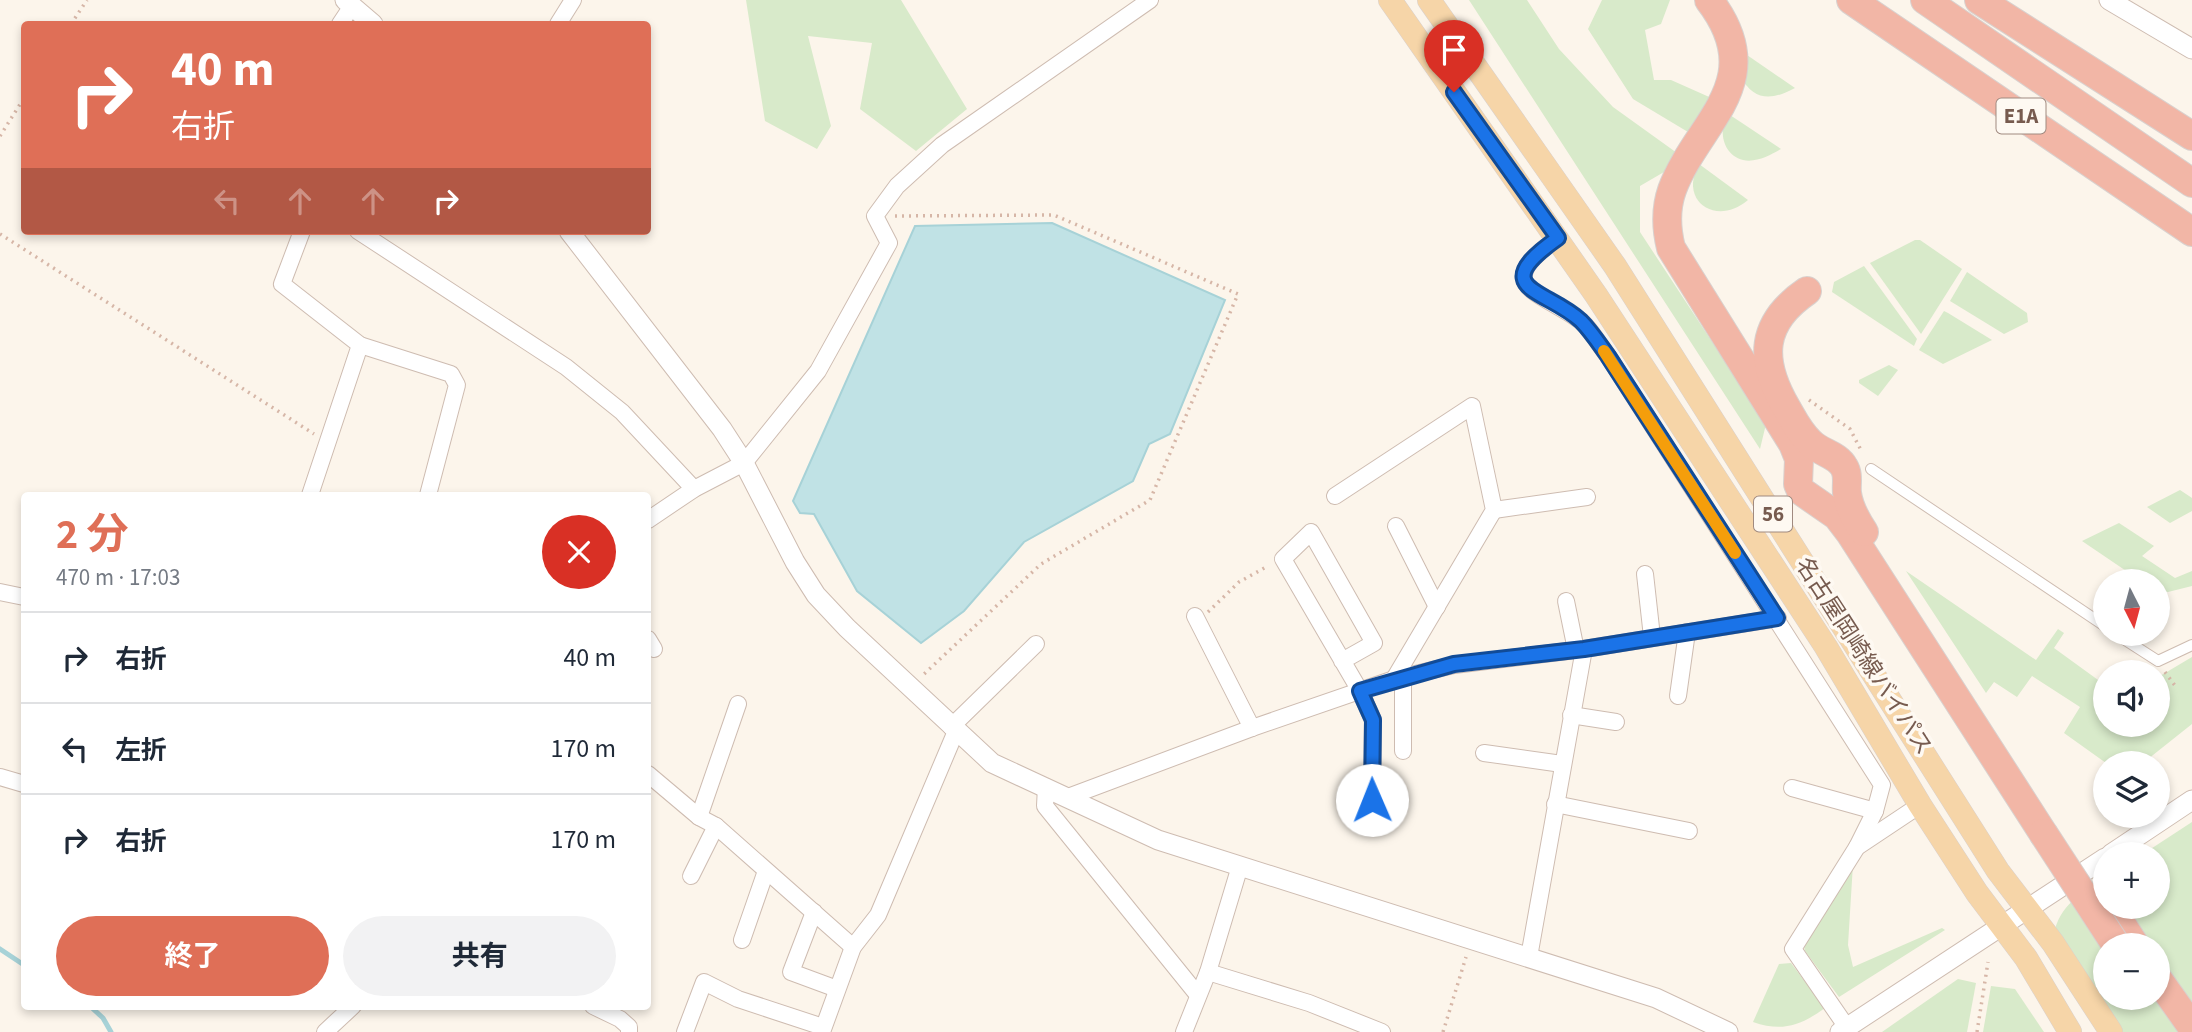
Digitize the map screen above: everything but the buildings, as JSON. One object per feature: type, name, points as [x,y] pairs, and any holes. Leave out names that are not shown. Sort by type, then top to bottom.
[{"type":"highway","points":[[1709,0],[1723,21],[1728,37],[1731,79],[1722,107],[1672,190],[1666,218],[1671,248],[1793,444],[1799,458],[1798,484],[1801,491],[1837,516],[1850,533],[2049,829],[2093,885]]},
{"type":"highway","name":"E1A","points":[[1851,0],[2192,232]]},
{"type":"highway","name":"E1A","points":[[1925,0],[2192,183]]},
{"type":"highway","points":[[1979,0],[2192,136]]},
{"type":"highway","points":[[1807,291],[1783,309],[1770,333],[1768,360],[1775,388],[1799,430],[1810,443],[1844,466],[1847,497],[1856,520],[2049,829],[2109,933]]},
{"type":"highway","points":[[2170,996],[2192,1027]]},
{"type":"highway","points":[[2159,1010],[2174,1032]]},
{"type":"main road","name":"名古屋岡崎線バイパス","points":[[1390,0],[1558,238],[1826,647],[1920,805],[2000,926],[2026,958],[2070,1032]]},
{"type":"main road","name":"名古屋岡崎線バイパス","points":[[1429,0],[1615,267],[1998,872],[2028,908],[2111,1032]]},
{"type":"street","points":[[560,21],[573,0]]},
{"type":"street","points":[[651,518],[694,489],[744,463],[818,371],[889,243],[875,216],[897,186],[942,145],[1150,0]]},
{"type":"street","points":[[2109,0],[2192,49]]},
{"type":"street","points":[[341,21],[349,3],[370,21]]},
{"type":"street","points":[[301,235],[282,285],[360,345],[452,374],[457,385],[429,492]]},
{"type":"street","points":[[364,235],[566,367],[622,412],[694,489]]},
{"type":"street","points":[[572,235],[680,373],[744,463],[795,562],[816,595],[909,687],[992,763],[1158,840],[1656,998],[1728,1032]]},
{"type":"street","points":[[1558,238],[1531,257],[1525,269],[1525,282],[1531,292],[1580,320],[1608,356],[1882,785],[1875,811],[1857,847],[1793,948],[1843,1029],[2093,866]]},
{"type":"street","points":[[311,492],[360,345]]},
{"type":"street","points":[[1335,496],[1472,406],[1494,510],[1398,678],[1403,751]]},
{"type":"street","points":[[1871,470],[2093,618]]},
{"type":"street","points":[[1494,510],[1587,497]]},
{"type":"street","points":[[1396,526],[1437,607]]},
{"type":"street","points":[[1342,661],[1374,643],[1311,531],[1283,559],[1360,691],[1373,720],[1372,800]]},
{"type":"street","points":[[1644,575],[1652,637]]},
{"type":"street","points":[[0,592],[21,596]]},
{"type":"street","points":[[1529,957],[1580,650],[1566,601]]},
{"type":"street","points":[[1068,797],[1252,728],[1398,678],[1454,664],[1580,650],[1777,618]]},
{"type":"street","points":[[1196,619],[1252,728]]},
{"type":"street","points":[[1678,696],[1687,632]]},
{"type":"street","points":[[685,1032],[704,982],[738,999],[822,1030],[853,947],[878,915],[953,729],[1036,644]]},
{"type":"street","points":[[2160,660],[2192,645]]},
{"type":"street","points":[[2135,646],[2156,660]]},
{"type":"street","points":[[699,817],[738,704]]},
{"type":"street","points":[[1571,715],[1616,722]]},
{"type":"street","points":[[1484,753],[1562,764]]},
{"type":"street","points":[[0,777],[21,783]]},
{"type":"street","points":[[651,777],[699,817],[716,826],[853,947]]},
{"type":"street","points":[[1046,787],[1045,806],[1197,994]]},
{"type":"street","points":[[1792,788],[1875,811]]},
{"type":"street","points":[[2129,842],[2192,800]]},
{"type":"street","points":[[1555,803],[1689,831]]},
{"type":"street","points":[[1857,847],[1920,805]]},
{"type":"street","points":[[691,876],[716,826]]},
{"type":"street","points":[[1184,1032],[1208,972],[1240,866]]},
{"type":"street","points":[[742,940],[766,871]]},
{"type":"street","points":[[814,912],[791,972],[837,989]]},
{"type":"street","points":[[1208,972],[1309,1003],[1382,1032]]},
{"type":"street","points":[[325,1032],[349,1010]]},
{"type":"street","points":[[601,1010],[620,1019],[629,1027],[629,1032]]},
{"type":"path","points":[[73,21],[87,0]]},
{"type":"path","points":[[0,136],[21,103]]},
{"type":"path","points":[[875,216],[1054,215],[1238,294],[1150,500],[1041,564],[951,651],[909,687]]},
{"type":"path","points":[[0,234],[327,443]]},
{"type":"path","points":[[1798,393],[1850,429],[1871,470]]},
{"type":"path","points":[[1196,619],[1239,582],[1283,559]]},
{"type":"path","points":[[2170,678],[2176,687]]},
{"type":"path","points":[[1443,1032],[1472,939]]},
{"type":"path","points":[[1977,1032],[1989,962]]},
{"type":"green space","points":[[746,0],[901,0],[967,109],[916,151],[860,109],[872,43],[808,36],[831,126],[817,149],[765,121]]},
{"type":"green space","points":[[1469,0],[1527,0],[1559,49],[1613,107],[1677,153],[1664,172],[1640,186],[1640,232],[1766,424],[1760,449]]},
{"type":"green space","points":[[1602,0],[1670,0],[1661,24],[1645,30],[1654,80],[1671,80],[1716,100],[1693,135],[1633,99],[1588,29]]},
{"type":"green space","points":[[1747,55],[1795,88],[1771,97],[1751,90],[1740,76]]},
{"type":"green space","points":[[1727,113],[1781,149],[1753,160],[1736,157],[1726,147],[1724,140],[1723,126]]},
{"type":"green space","points":[[1699,164],[1748,200],[1736,208],[1724,211],[1704,206],[1693,189]]},
{"type":"green space","points":[[1920,240],[1962,269],[1921,334],[1870,263]]},
{"type":"green space","points":[[1864,266],[1917,339],[1914,346],[1832,292],[1834,282]]},
{"type":"green space","points":[[1967,272],[2027,313],[2028,322],[2004,334],[1950,301]]},
{"type":"green space","points":[[1944,311],[1992,340],[1943,364],[1919,350]]},
{"type":"green space","points":[[1889,365],[1898,370],[1878,396],[1859,383],[1859,380]]},
{"type":"green space","points":[[2180,490],[2192,498],[2192,511],[2170,523],[2147,507]]},
{"type":"green space","points":[[2119,523],[2154,546],[2142,556],[2162,569],[2123,569],[2082,541]]},
{"type":"green space","points":[[1906,571],[2036,660],[2058,629],[2064,633],[2054,648],[2093,676],[2093,737],[2170,737],[2170,670],[2192,657],[2192,724],[2158,751],[2093,751],[2093,754],[2064,733],[2080,707],[2032,676],[2017,697],[1994,682],[1986,693]]},
{"type":"green space","points":[[2192,571],[2192,586],[2170,592],[2170,575],[2175,578]]},
{"type":"green space","points":[[2192,822],[2192,1032],[2121,1032],[2107,1010],[2170,1010],[2170,933],[2093,933],[2093,988],[2055,929],[2068,905],[2093,886],[2093,919],[2170,919],[2170,842],[2161,842]]},
{"type":"green space","points":[[1853,864],[1848,945],[1853,967],[1942,928],[1945,930],[1839,997],[1805,951],[1803,942]]},
{"type":"green space","points":[[1791,963],[1825,1008],[1791,1026],[1773,1027],[1753,1022],[1779,964]]},
{"type":"green space","points":[[1958,979],[1976,983],[1967,1032],[1882,1032]]},
{"type":"green space","points":[[1991,986],[2015,989],[2044,1032],[1983,1032]]},
{"type":"water","points":[[1052,223],[1225,300],[1170,434],[1149,444],[1133,481],[1024,542],[964,611],[921,643],[857,591],[814,514],[800,513],[793,501],[915,226]]},
{"type":"waterway","points":[[0,949],[21,963]]},
{"type":"waterway","points":[[94,1010],[111,1032]]},
{"type":"slow traffic","points":[[1604,351],[1735,553]]},
{"type":"route","points":[[1372,800],[1373,720],[1360,691],[1394,679],[1454,664],[1584,649],[1777,618],[1608,356],[1580,320],[1531,292],[1525,282],[1525,269],[1531,257],[1558,238],[1454,92]]}]
